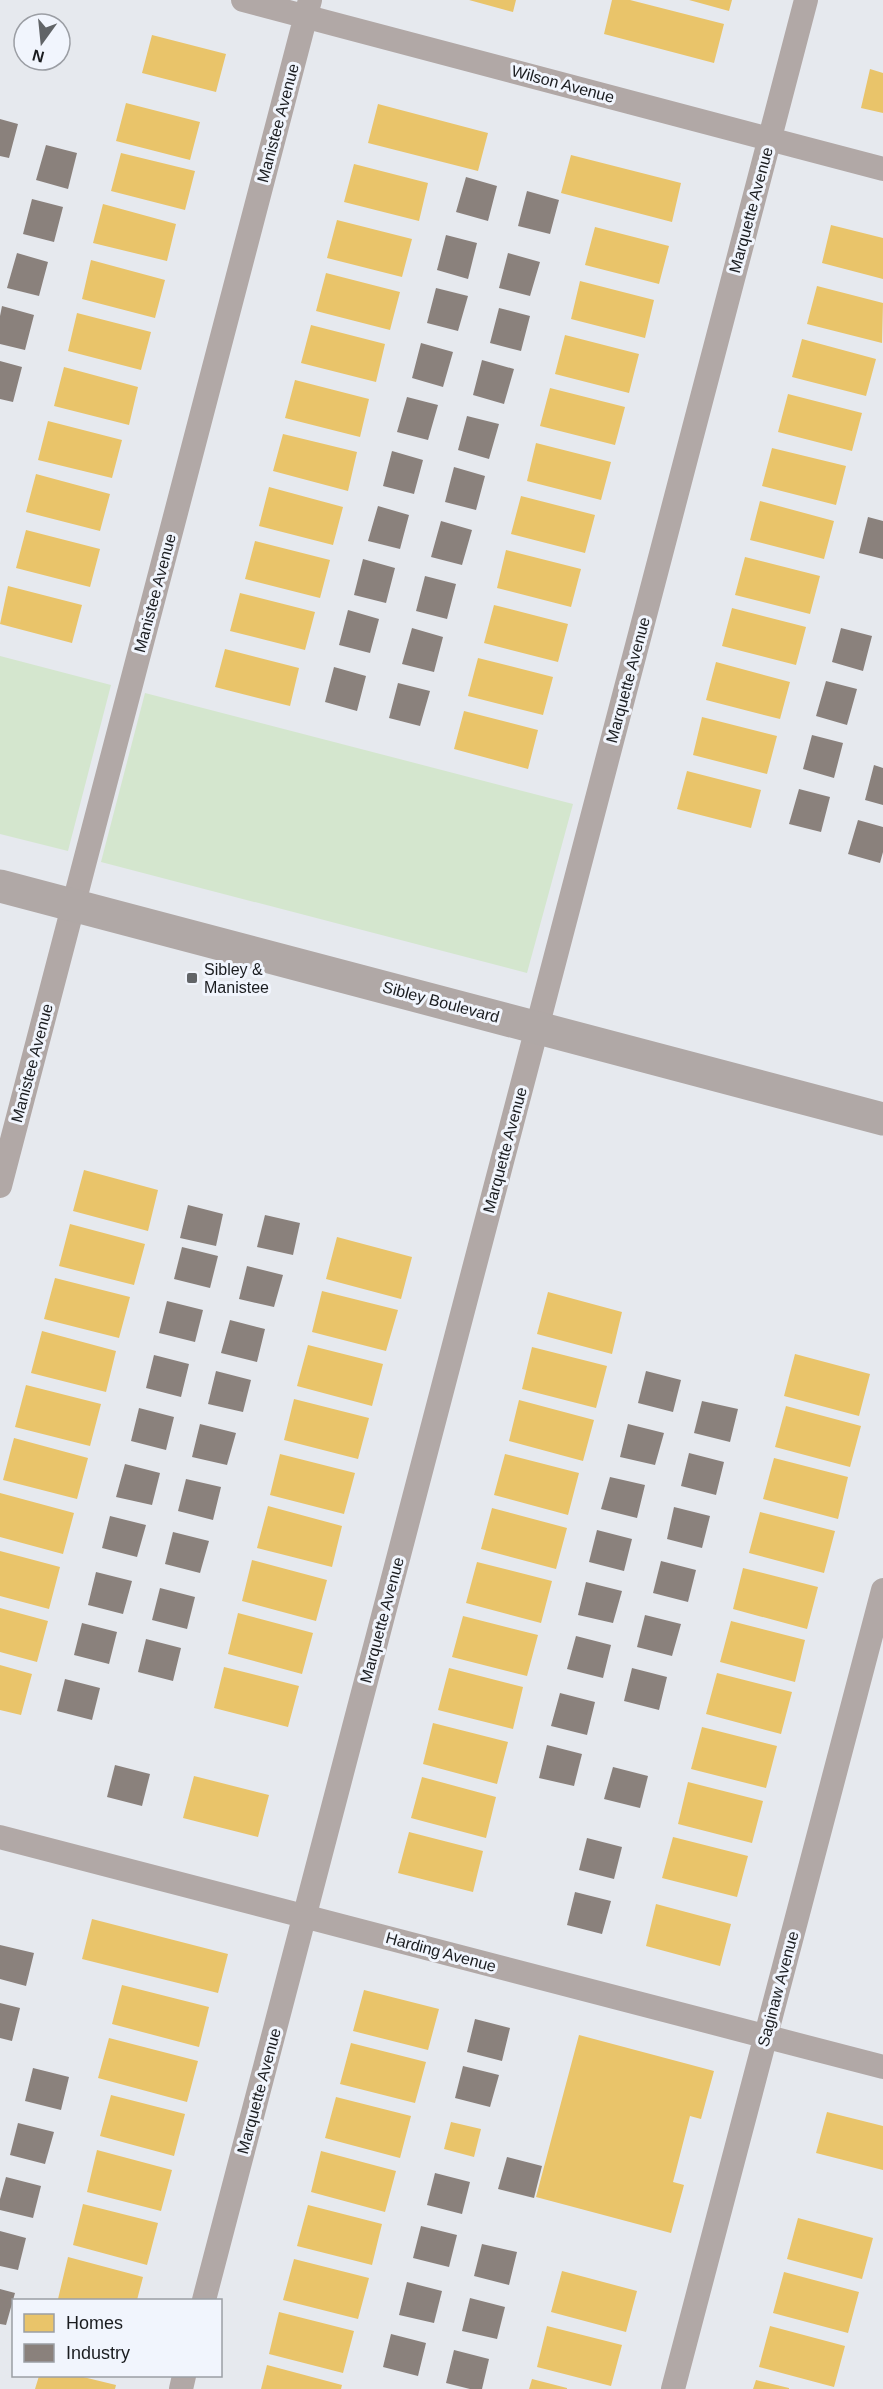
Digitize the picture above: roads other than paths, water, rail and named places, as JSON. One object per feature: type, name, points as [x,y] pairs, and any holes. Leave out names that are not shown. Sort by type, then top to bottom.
[{"type":"main road","name":"Sibley Boulevard","points":[[0,886],[883,1119]]},
{"type":"street","name":"Wilson Avenue","points":[[243,0],[308,8],[883,169]]},
{"type":"street","name":"Marquette Avenue","points":[[205,2299],[806,0]]},
{"type":"street","name":"Manistee Avenue","points":[[0,1186],[308,8]]},
{"type":"street","name":"Saginaw Avenue","points":[[674,2389],[883,1590]]},
{"type":"street","name":"Harding Avenue","points":[[0,1837],[883,2067]]},
{"type":"place","name":"Sibley & Manistee","points":[[192,978]]}]
